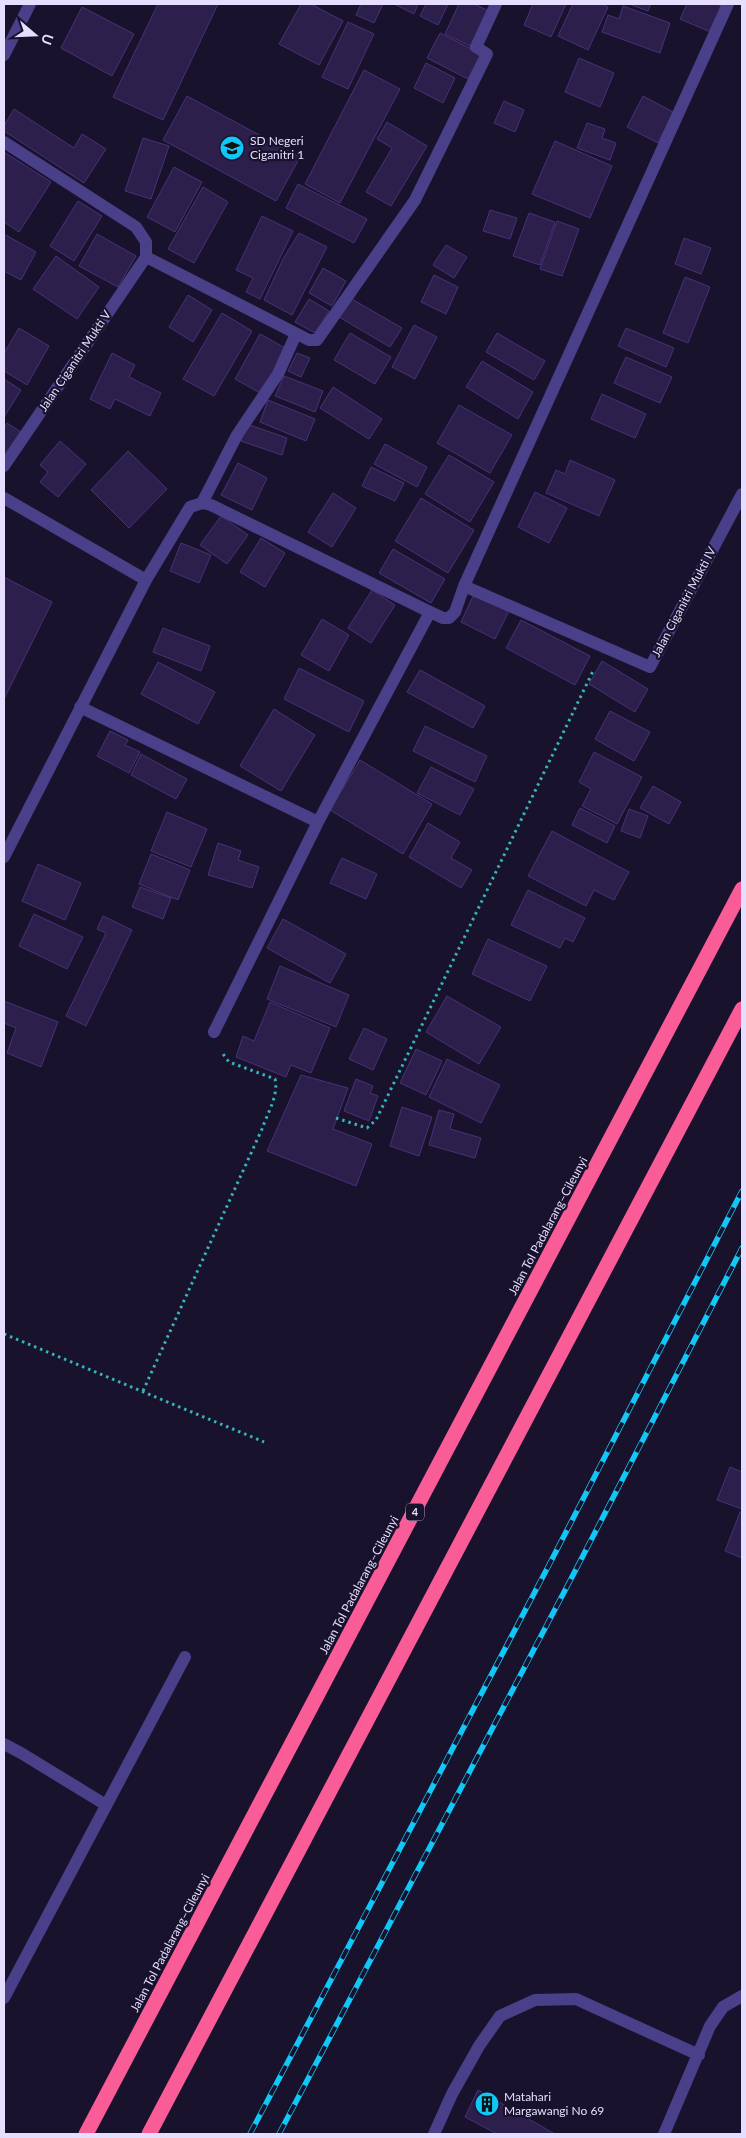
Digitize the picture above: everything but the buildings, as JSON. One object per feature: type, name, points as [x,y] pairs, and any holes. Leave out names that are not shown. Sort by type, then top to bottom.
[{"type":"highway","name":"Jalan Tol Padalarang–Cileunyi","points":[[86,2134],[742,889]]},
{"type":"highway","points":[[148,2134],[742,1009]]},
{"type":"street","points":[[4,55],[30,4]]},
{"type":"street","points":[[4,142],[136,227],[146,242],[146,257],[296,334],[309,340],[317,340],[415,200],[487,54],[476,47],[496,4]]},
{"type":"street","points":[[4,857],[146,580],[190,506],[202,503],[211,505],[443,618],[449,618],[455,612],[464,586],[728,4]]},
{"type":"street","name":"Jalan Ciganitri Mukti V","points":[[4,466],[146,257]]},
{"type":"street","points":[[202,503],[237,435],[278,374],[296,334]]},
{"type":"street","name":"Jalan Ciganitri Mukti IV","points":[[604,648],[650,667],[742,494]]},
{"type":"street","points":[[4,498],[146,580]]},
{"type":"street","points":[[464,586],[604,648]]},
{"type":"street","points":[[214,1032],[318,822],[430,612]]},
{"type":"street","points":[[80,707],[318,822]]},
{"type":"street","points":[[4,1998],[185,1657]]},
{"type":"street","points":[[4,1744],[21,1752],[106,1805]]},
{"type":"street","points":[[664,2134],[710,2026],[723,2007],[742,1996]]},
{"type":"street","points":[[434,2134],[452,2094],[479,2046],[500,2016],[535,2000],[576,1999],[699,2055]]},
{"type":"path","points":[[336,1118],[367,1128],[376,1120],[604,648]]},
{"type":"path","points":[[142,1392],[262,1129],[275,1090],[275,1080],[230,1062],[223,1054],[214,1032]]},
{"type":"path","points":[[4,1334],[264,1442]]},
{"type":"railway","points":[[250,2134],[549,1565],[742,1191]]},
{"type":"railway","points":[[279,2134],[572,1577],[742,1248]]},
{"type":"place","name":"SD Negeri Ciganitri 1","points":[[232,148]]},
{"type":"place","name":"Matahari Margawangi No 69","points":[[487,2104]]}]
